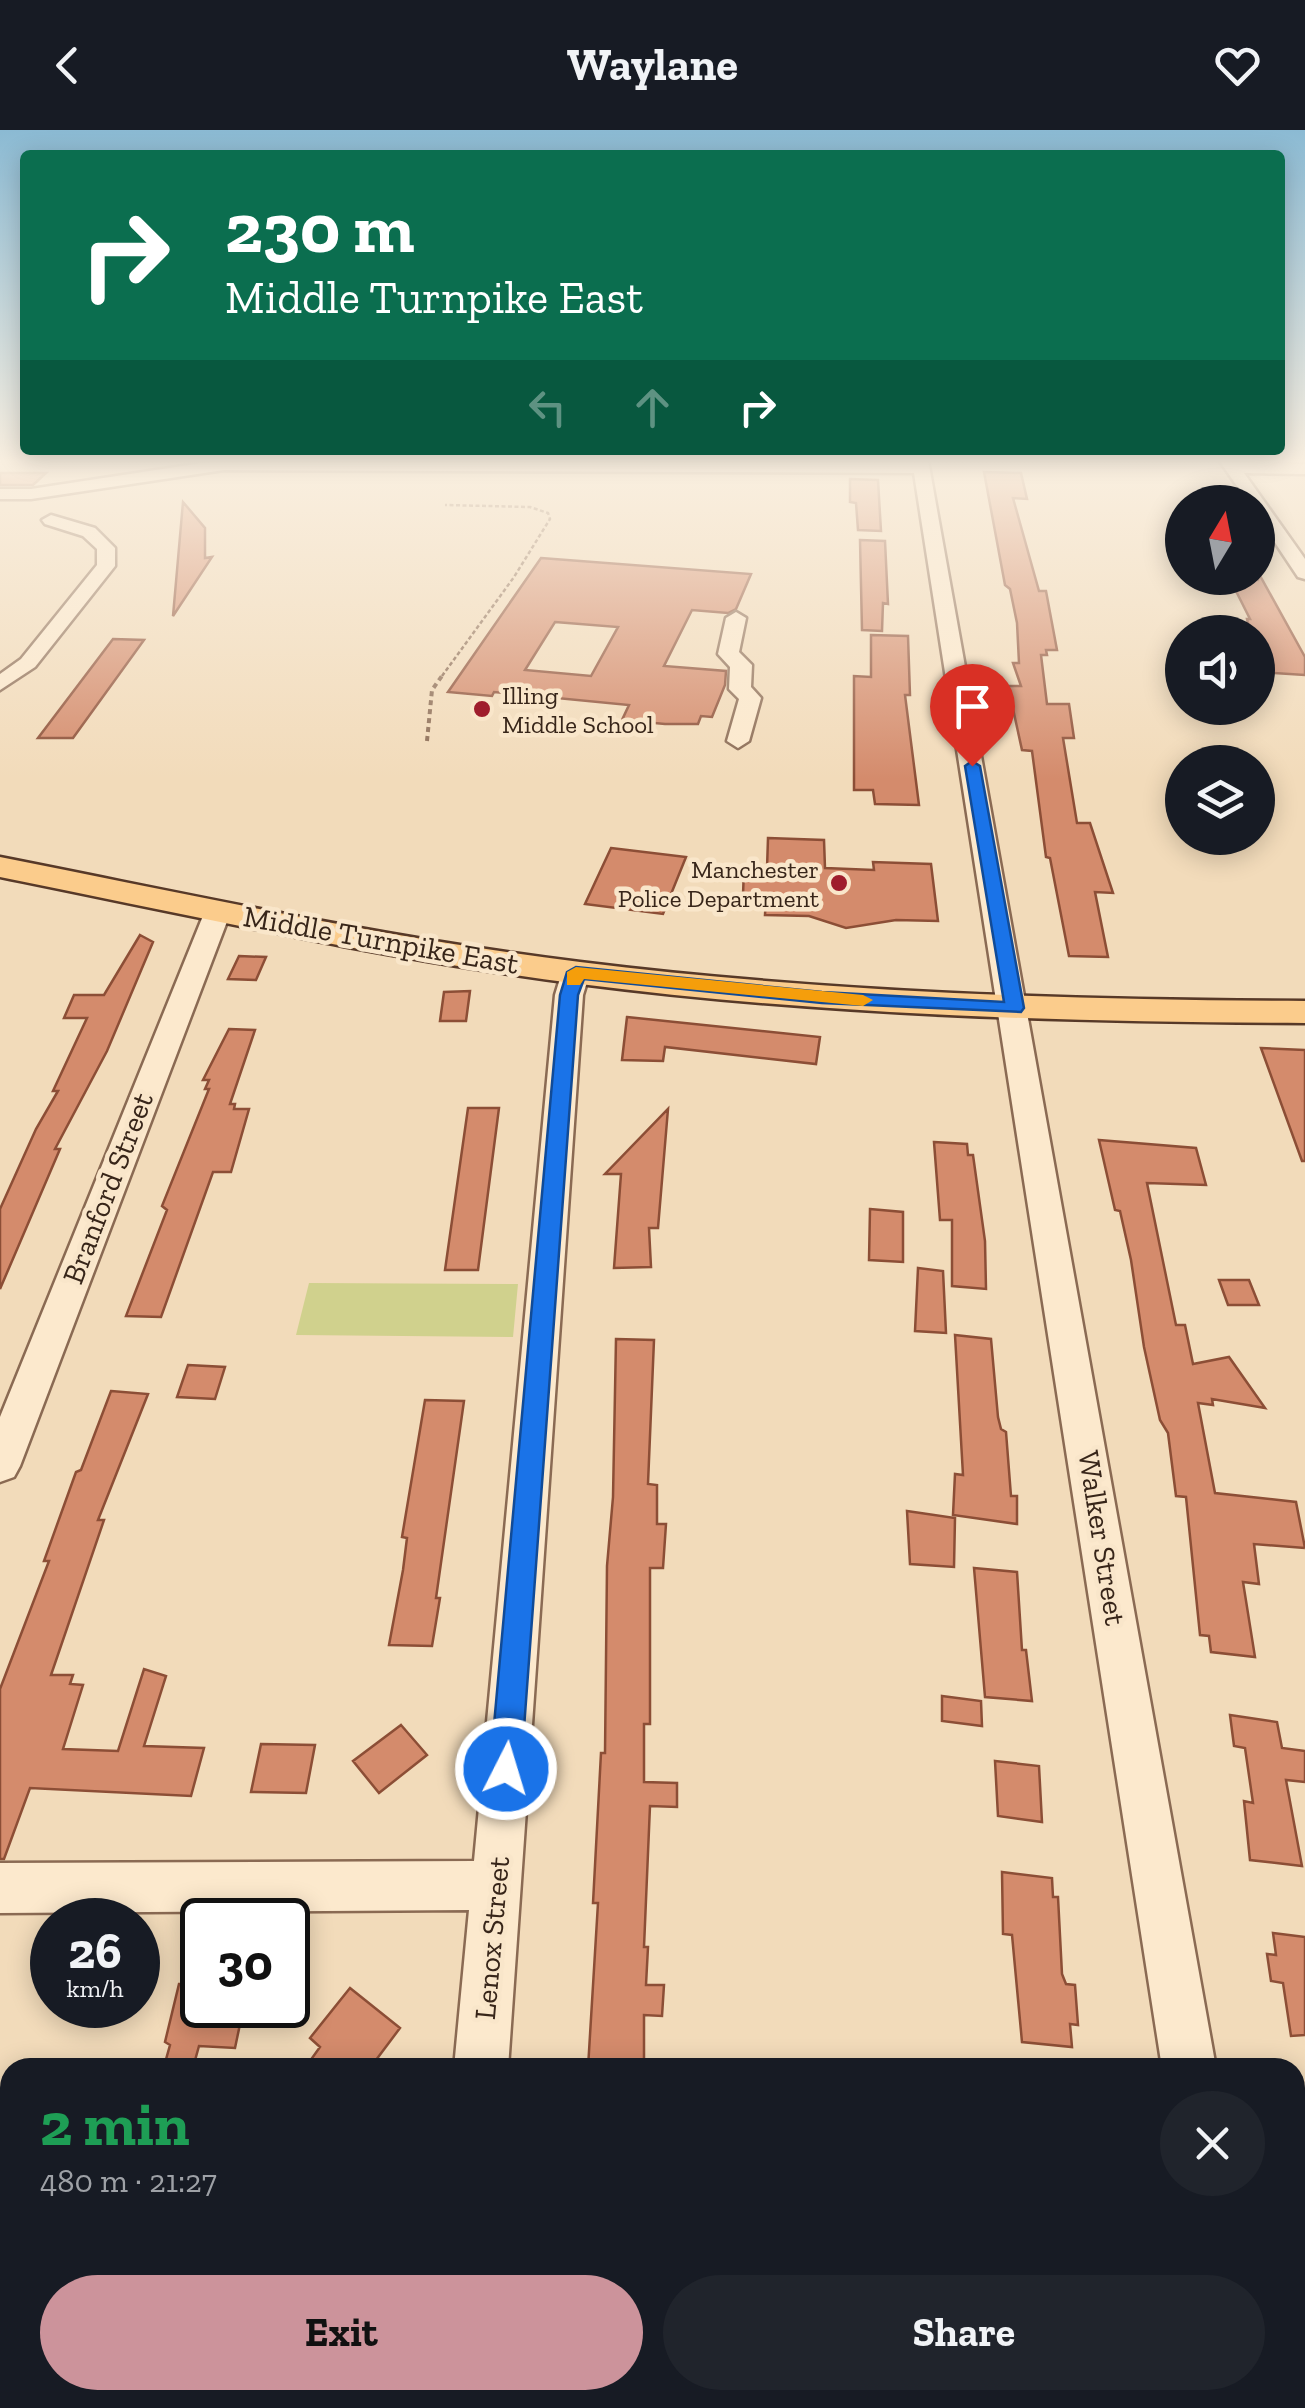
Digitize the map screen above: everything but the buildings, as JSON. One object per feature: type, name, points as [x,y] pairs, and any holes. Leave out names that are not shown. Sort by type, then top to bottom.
[{"type":"main road","name":"Middle Turnpike East","points":[[0,867],[218,912],[576,972],[822,998],[1014,1008],[1305,1012]]},
{"type":"street","points":[[0,684],[28,663],[106,566]]},
{"type":"street","name":"Walker Street","points":[[938,566],[1188,2058]]},
{"type":"street","points":[[736,618],[728,654],[741,665],[740,689],[750,698],[738,741]]},
{"type":"street","name":"Branford Street","points":[[0,1466],[218,912]]},
{"type":"street","name":"Lenox Street","points":[[482,2058],[569,995],[576,972]]},
{"type":"street","points":[[0,1888],[496,1886]]},
{"type":"path","points":[[428,741],[432,690],[521,566]]},
{"type":"green space","points":[[309,1283],[518,1284],[513,1337],[296,1335]]},
{"type":"slow traffic","points":[[574,981],[576,972],[863,1000]]},
{"type":"place","name":"Illing Middle School","points":[[482,709]]},
{"type":"place","name":"Manchester Police Department","points":[[839,883]]},
{"type":"route","points":[[506,1769],[569,995],[576,972],[822,998],[1014,1008],[972,766]]}]
